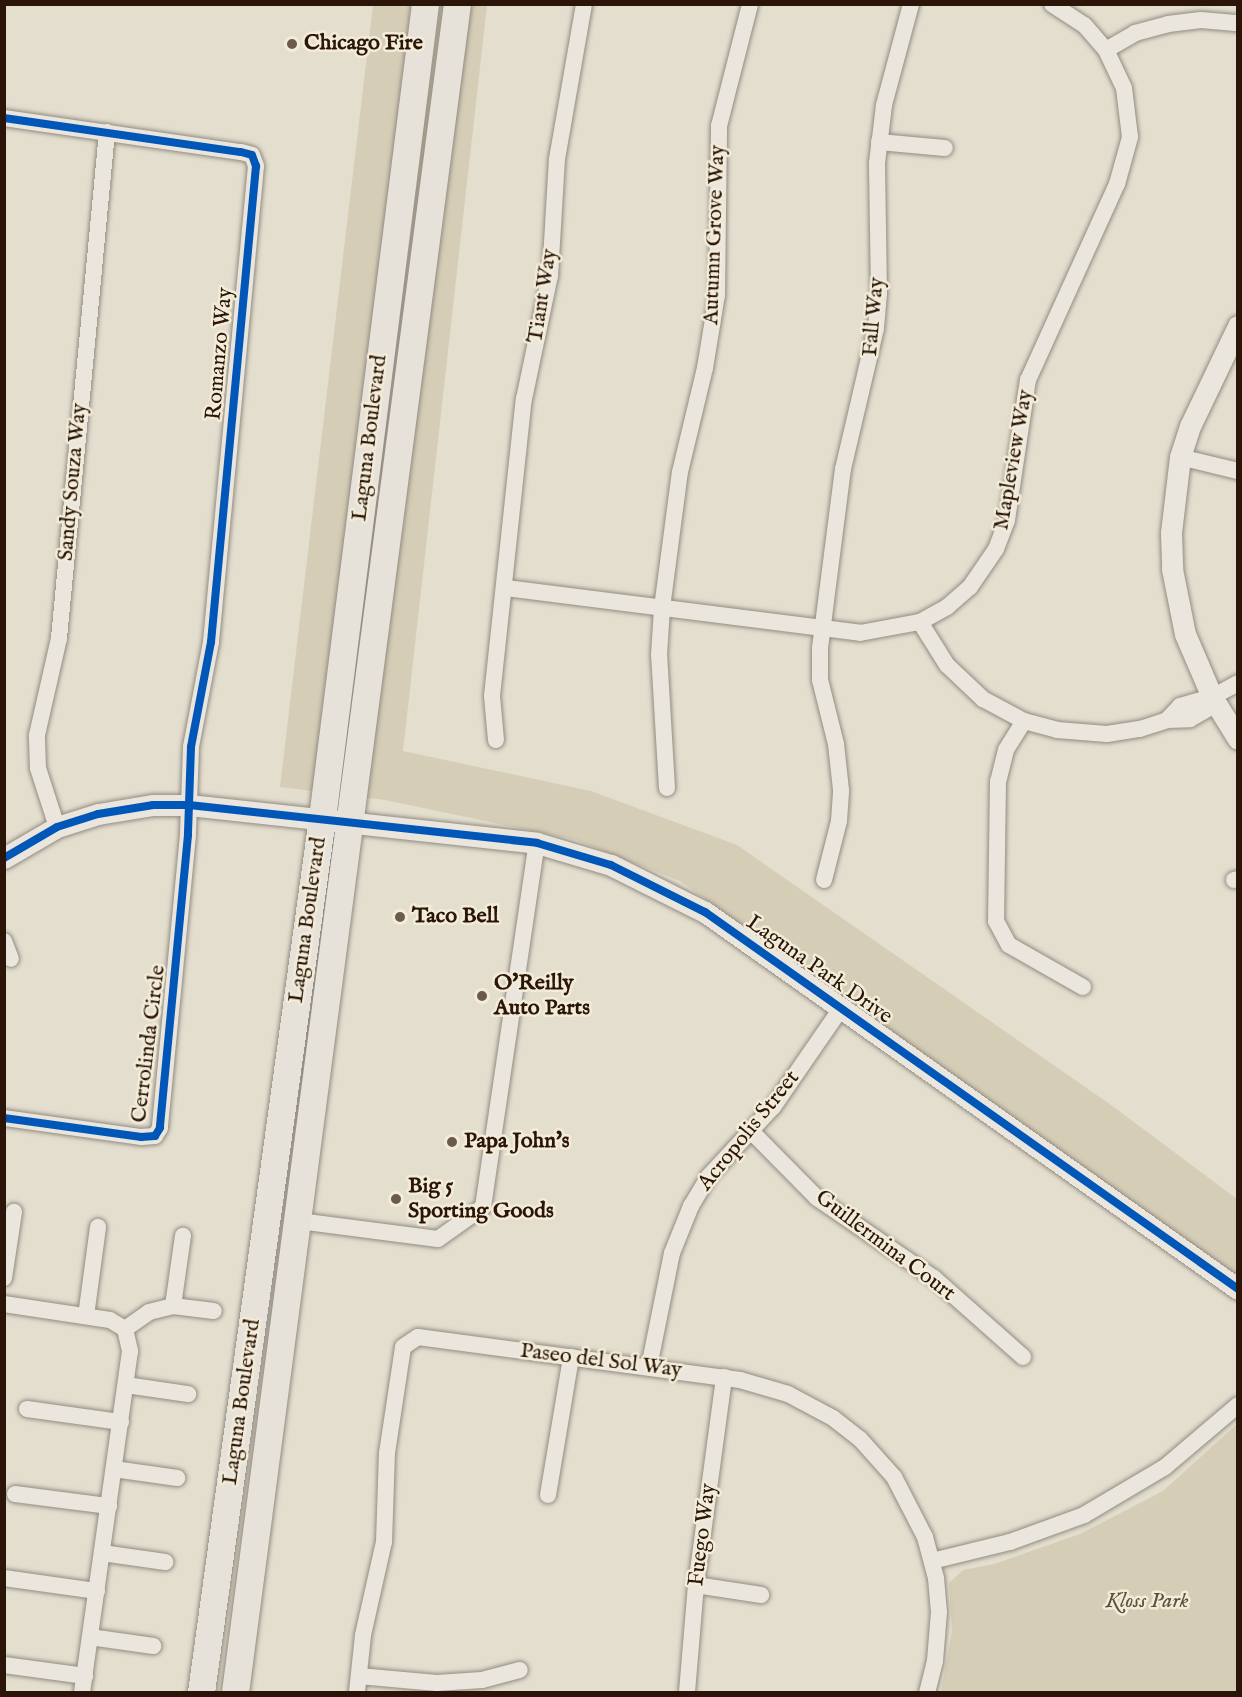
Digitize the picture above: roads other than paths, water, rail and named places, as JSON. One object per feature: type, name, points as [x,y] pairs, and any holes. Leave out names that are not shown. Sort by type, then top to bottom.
[{"type":"main road","name":"Laguna Boulevard","points":[[201,1692],[322,818],[425,4]]},
{"type":"main road","name":"Laguna Boulevard","points":[[235,1692],[299,1221],[456,4]]},
{"type":"street","name":"Tiant Way","points":[[496,740],[492,696],[506,588],[524,399],[550,276],[557,159],[584,4]]},
{"type":"street","name":"Autumn Grove Way","points":[[668,788],[659,655],[662,608],[680,472],[705,368],[717,295],[719,126],[750,4]]},
{"type":"street","name":"Fall Way","points":[[824,880],[839,821],[841,790],[836,744],[820,680],[822,629],[843,469],[876,328],[879,142],[884,105],[911,4]]},
{"type":"street","name":"Mapleview Way","points":[[506,588],[822,629],[875,632],[920,622],[947,607],[970,587],[996,549],[1007,520],[1028,380],[1123,169],[1130,137],[1128,104],[1119,73],[1106,50],[1084,25],[1052,4]]},
{"type":"street","points":[[1106,50],[1136,33],[1168,24],[1201,20],[1238,23]]},
{"type":"street","name":"Romanzo Way","points":[[4,118],[241,152],[252,155],[256,166],[211,642],[193,728],[189,805]]},
{"type":"street","name":"Sandy Souza Way","points":[[57,827],[38,768],[37,735],[59,638],[107,132]]},
{"type":"street","points":[[879,142],[945,148]]},
{"type":"street","points":[[1238,326],[1203,394],[1180,458],[1171,533],[1172,569],[1185,634],[1212,697],[1238,739]]},
{"type":"street","points":[[1180,458],[1238,471]]},
{"type":"street","points":[[920,622],[958,677],[991,704],[1024,721],[1074,733],[1107,734],[1167,720],[1175,722],[1190,719],[1207,709],[1212,697],[1238,683]]},
{"type":"street","points":[[1024,721],[1006,750],[998,781],[996,921],[1009,945],[1083,987]]},
{"type":"street","name":"Laguna Park Drive","points":[[4,858],[57,827],[98,814],[153,805],[189,805],[537,843],[611,865],[675,894],[842,1007],[1238,1289]]},
{"type":"street","name":"Cerrolinda Circle","points":[[4,1119],[141,1137],[155,1136],[160,1128],[189,805]]},
{"type":"street","points":[[299,1221],[438,1239],[483,1207],[537,843]]},
{"type":"street","points":[[4,941],[11,959]]},
{"type":"street","name":"Acropolis Street","points":[[649,1367],[670,1262],[684,1221],[710,1176],[751,1131],[842,1007]]},
{"type":"street","name":"Guillermina Court","points":[[751,1131],[817,1198],[934,1278],[1023,1357]]},
{"type":"street","points":[[4,1278],[14,1212]]},
{"type":"street","points":[[86,1316],[98,1227]]},
{"type":"street","points":[[173,1306],[183,1236]]},
{"type":"street","points":[[4,1304],[110,1320],[125,1329],[130,1351],[84,1684],[4,1665]]},
{"type":"street","points":[[125,1329],[149,1312],[173,1306],[214,1311]]},
{"type":"street","name":"Paseo del Sol Way","points":[[358,1684],[363,1635],[384,1542],[387,1453],[403,1347],[418,1337],[724,1377],[789,1394],[826,1414],[860,1439],[903,1491],[932,1561],[939,1623],[927,1692]]},
{"type":"street","points":[[548,1495],[571,1357]]},
{"type":"street","name":"Fuego Way","points":[[687,1692],[696,1585],[724,1377]]},
{"type":"street","points":[[126,1385],[188,1394]]},
{"type":"street","points":[[932,1561],[1010,1542],[1084,1515],[1165,1467],[1238,1406]]},
{"type":"street","points":[[27,1409],[121,1422]]},
{"type":"street","points":[[114,1469],[177,1478]]},
{"type":"street","points":[[15,1494],[109,1506]]},
{"type":"street","points":[[102,1553],[165,1562]]},
{"type":"street","points":[[4,1578],[97,1591]]},
{"type":"street","points":[[696,1585],[761,1595]]},
{"type":"street","points":[[90,1637],[153,1646]]},
{"type":"street","points":[[358,1684],[482,1680],[520,1671]]},
{"type":"place","name":"Chicago Fire","points":[[292,44]]},
{"type":"place","name":"Taco Bell","points":[[400,917]]},
{"type":"place","name":"O'Reilly Auto Parts","points":[[482,996]]},
{"type":"place","name":"Papa John's","points":[[452,1142]]},
{"type":"place","name":"Big 5 Sporting Goods","points":[[396,1199]]},
{"type":"park label","name":"Kloss Park","points":[[1147,1602]]}]
